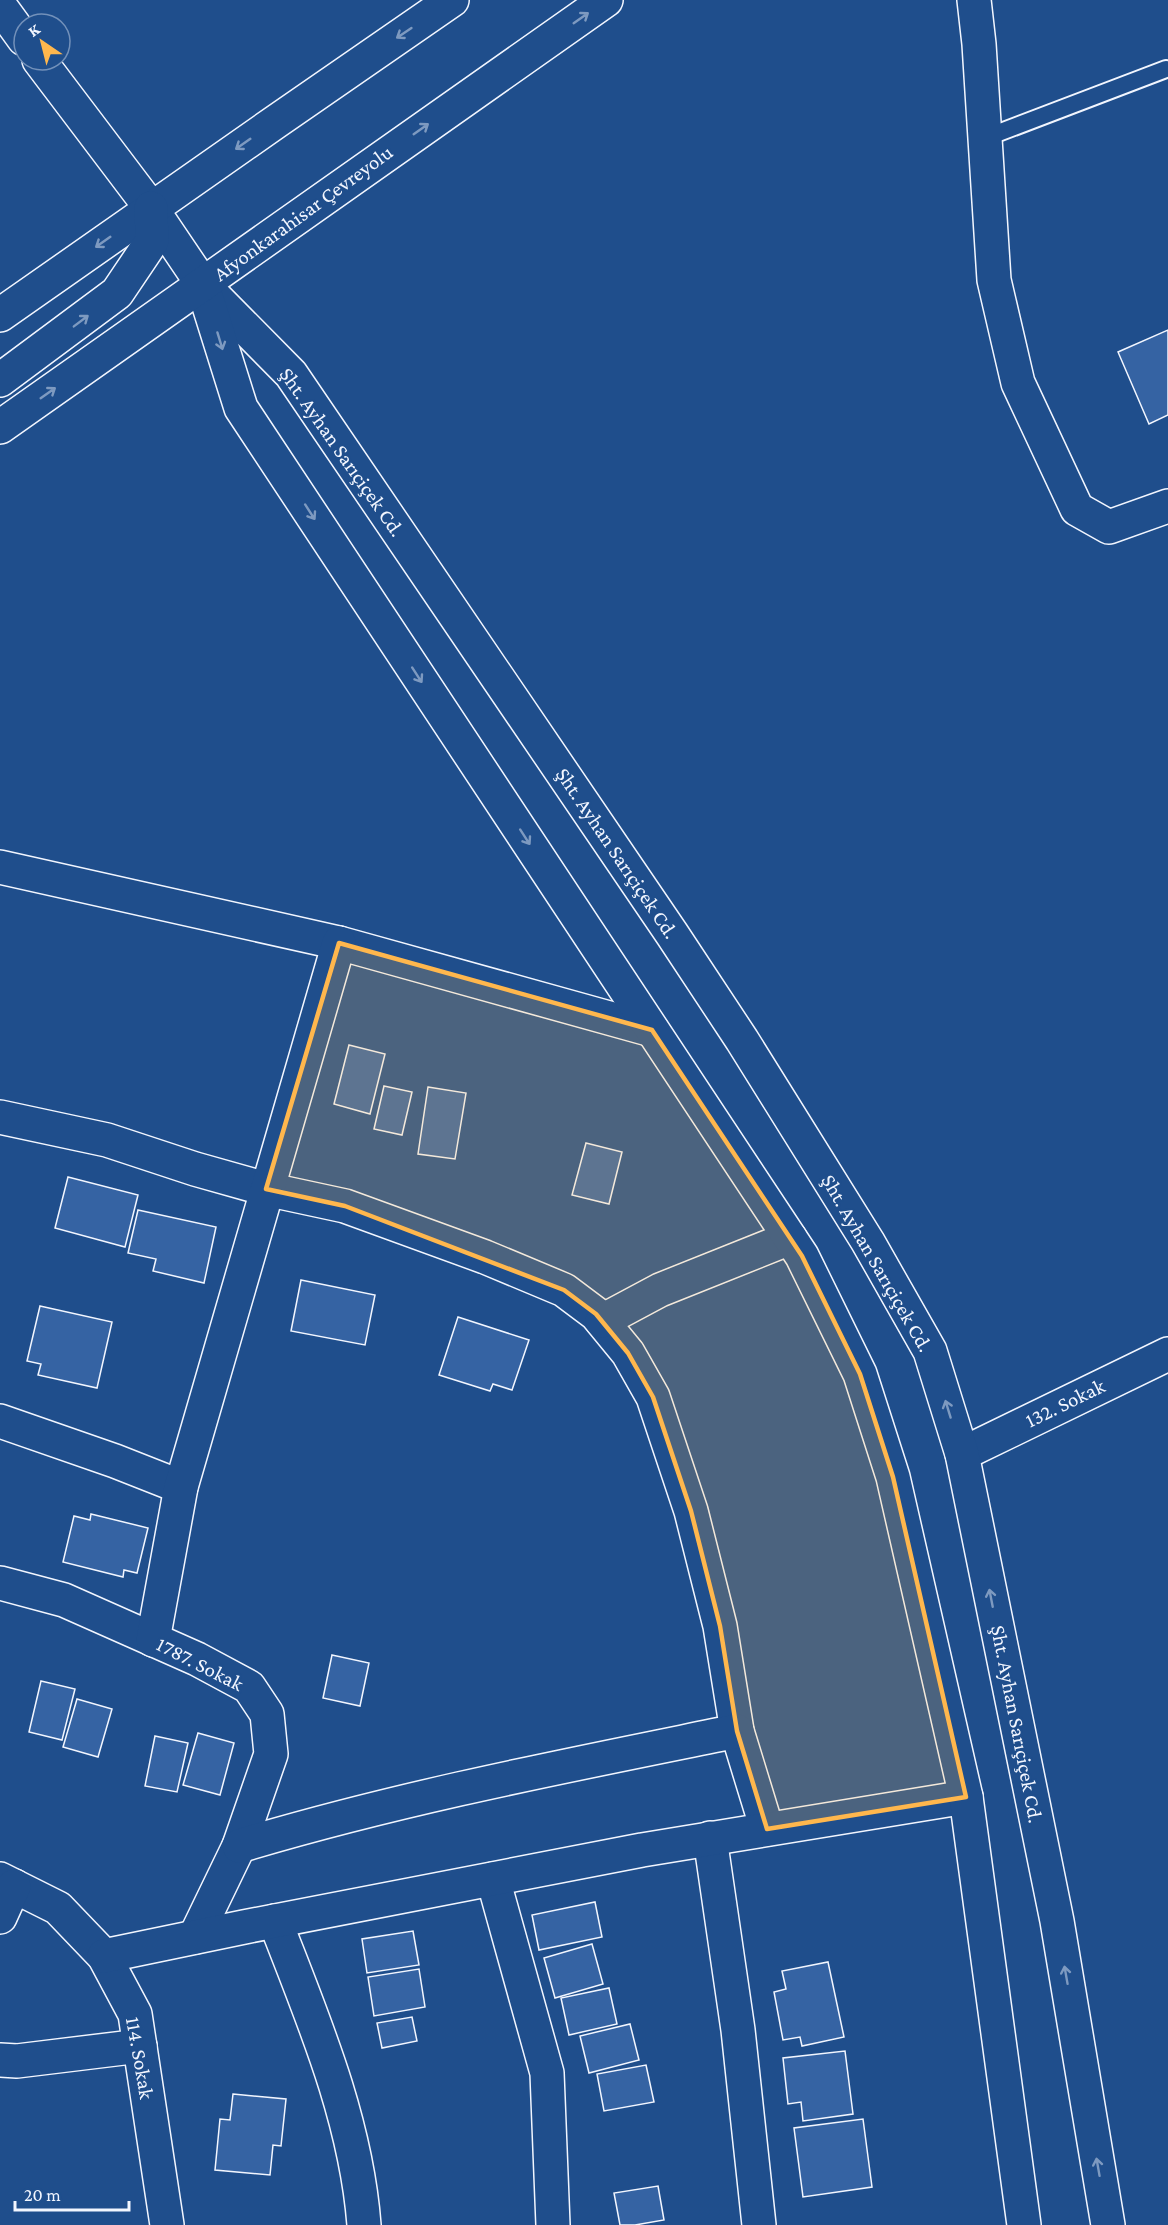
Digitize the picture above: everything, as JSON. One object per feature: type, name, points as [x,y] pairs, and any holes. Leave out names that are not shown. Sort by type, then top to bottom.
[{"type":"main road","points":[[0,315],[452,0]]},
{"type":"main road","name":"Afyonkarahisar Çevreyolu","points":[[0,427],[606,0]]},
{"type":"main road","points":[[974,0],[994,280],[1018,383],[1077,509],[1109,526],[1168,506]]},
{"type":"main road","points":[[0,6],[12,22]]},
{"type":"main road","points":[[48,72],[151,208],[203,285],[241,408],[802,1256],[860,1374],[893,1478],[966,1797],[1024,2225]]},
{"type":"main road","points":[[0,380],[117,293],[152,241],[151,208]]},
{"type":"main road","name":"Şht. Ayhan Sarıçiçek Cd.","points":[[203,285],[291,374],[672,934],[742,1041],[868,1242],[930,1351],[962,1454],[1057,1921],[1108,2225]]},
{"type":"main road","points":[[0,867],[339,943],[652,1030]]},
{"type":"main road","points":[[153,1640],[181,1487],[339,943]]},
{"type":"main road","points":[[0,1117],[107,1140],[266,1189],[345,1206],[485,1257],[564,1290],[602,1321],[628,1353],[653,1397],[687,1500],[720,1626],[737,1731],[766,1829]]},
{"type":"main road","points":[[602,1321],[660,1290],[790,1238]]},
{"type":"main road","name":"132. Sokak","points":[[962,1454],[1168,1354]]},
{"type":"main road","points":[[0,1421],[115,1461],[181,1487]]},
{"type":"main road","name":"1787. Sokak","points":[[0,1582],[64,1600],[197,1659],[249,1688],[267,1714],[271,1754],[239,1846],[195,1937]]},
{"type":"main road","points":[[239,1846],[356,1813],[737,1731]]},
{"type":"main road","points":[[104,1956],[493,1879],[766,1829],[966,1797]]},
{"type":"main road","points":[[710,1839],[738,2030],[759,2225]]},
{"type":"main road","points":[[493,1879],[547,2073],[553,2225]]},
{"type":"main road","points":[[0,1917],[7,1882]]},
{"type":"main road","name":"114. Sokak","points":[[7,1882],[58,1908],[104,1956],[135,2014],[166,2225]]},
{"type":"main road","points":[[274,1921],[331,2070],[356,2166],[364,2225]]},
{"type":"main road","points":[[0,2061],[17,2061],[140,2046]]},
{"type":"lane","points":[[985,138],[1166,69]]},
{"type":"highlighted area","points":[[339,943],[652,1030],[802,1256],[860,1374],[893,1477],[966,1797],[767,1829],[737,1731],[720,1626],[691,1511],[653,1397],[628,1353],[596,1314],[564,1290],[345,1206],[266,1189]]},
{"type":"building","points":[[1168,330],[1168,415],[1149,424],[1118,352]]},
{"type":"building","points":[[349,1045],[385,1054],[370,1114],[334,1104]]},
{"type":"building","points":[[384,1086],[412,1092],[402,1135],[374,1129]]},
{"type":"building","points":[[428,1087],[466,1093],[455,1159],[418,1154]]},
{"type":"building","points":[[586,1143],[622,1152],[609,1204],[572,1195]]},
{"type":"building","points":[[68,1177],[138,1195],[125,1247],[55,1228]]},
{"type":"building","points":[[138,1210],[216,1227],[204,1283],[153,1271],[156,1259],[128,1253]]},
{"type":"building","points":[[301,1280],[375,1295],[365,1345],[291,1331]]},
{"type":"building","points":[[40,1306],[112,1322],[97,1388],[38,1375],[41,1364],[27,1361]]},
{"type":"building","points":[[458,1317],[529,1340],[512,1390],[493,1384],[490,1391],[439,1375]]},
{"type":"building","points":[[91,1514],[148,1528],[137,1573],[124,1570],[123,1577],[63,1562],[74,1516],[90,1520]]},
{"type":"building","points":[[332,1655],[369,1663],[360,1706],[323,1698]]},
{"type":"building","points":[[41,1681],[75,1689],[62,1740],[29,1732]]},
{"type":"building","points":[[77,1699],[112,1709],[98,1757],[63,1747]]},
{"type":"building","points":[[198,1733],[234,1743],[220,1795],[183,1785]]},
{"type":"building","points":[[155,1736],[188,1743],[177,1792],[145,1786]]},
{"type":"building","points":[[595,1902],[602,1937],[539,1950],[532,1915]]},
{"type":"building","points":[[413,1931],[419,1965],[367,1973],[362,1939]]},
{"type":"building","points":[[592,1944],[603,1984],[555,1998],[544,1958]]},
{"type":"building","points":[[828,1962],[844,2037],[802,2046],[800,2037],[783,2040],[774,1992],[786,1989],[782,1971]]},
{"type":"building","points":[[419,1969],[425,2007],[374,2016],[368,1977]]},
{"type":"building","points":[[609,1988],[617,2024],[569,2035],[561,1998]]},
{"type":"building","points":[[412,2017],[417,2041],[382,2048],[377,2023]]},
{"type":"building","points":[[630,2024],[639,2060],[589,2073],[580,2036]]},
{"type":"building","points":[[845,2051],[853,2114],[803,2121],[801,2102],[788,2104],[783,2058]]},
{"type":"building","points":[[646,2065],[654,2102],[604,2111],[597,2074]]},
{"type":"building","points":[[233,2094],[286,2099],[281,2146],[273,2145],[270,2175],[215,2170],[220,2119],[230,2120]]},
{"type":"building","points":[[863,2119],[872,2187],[803,2197],[794,2128]]},
{"type":"building","points":[[658,2186],[664,2220],[620,2225],[614,2193]]}]
